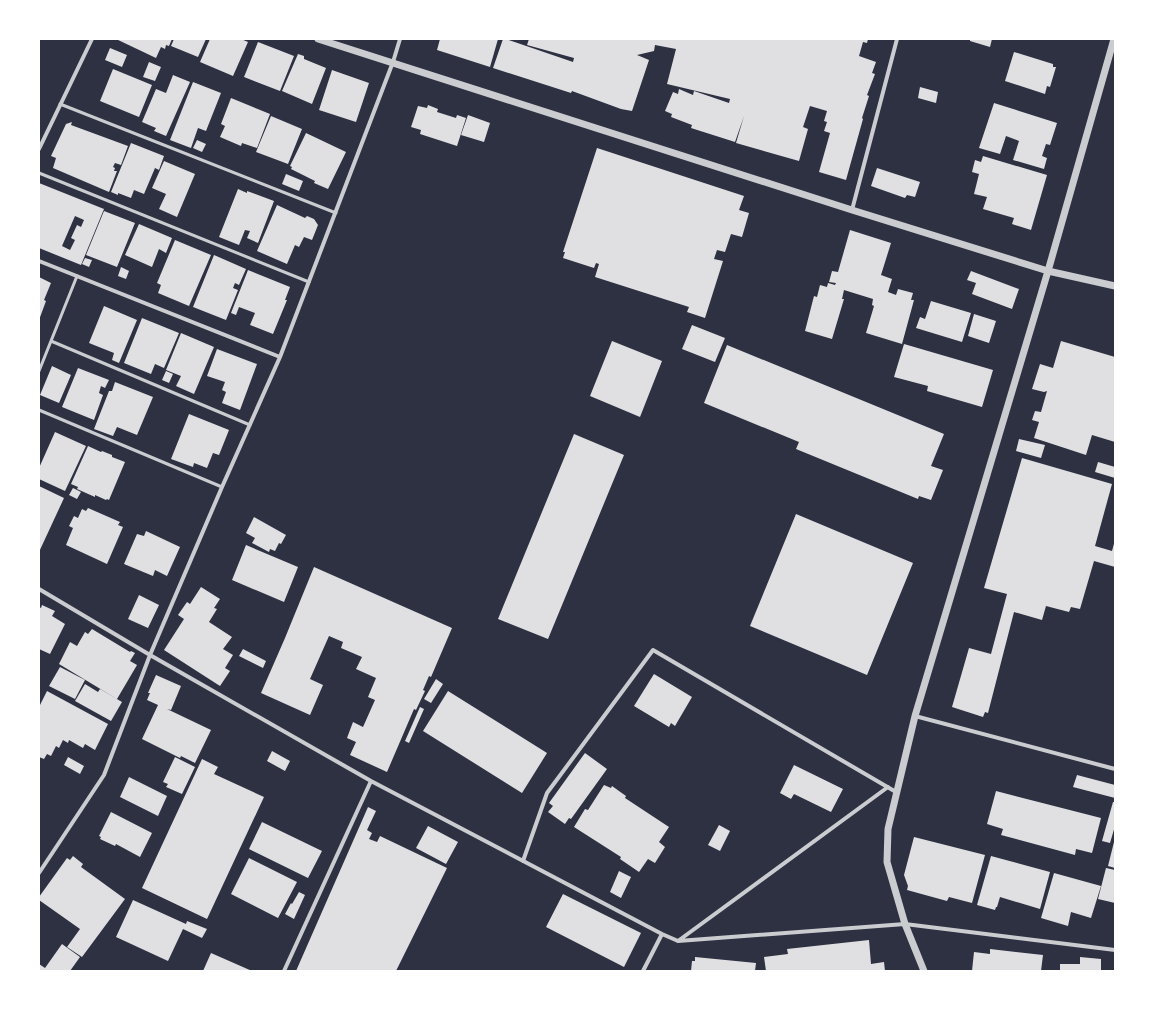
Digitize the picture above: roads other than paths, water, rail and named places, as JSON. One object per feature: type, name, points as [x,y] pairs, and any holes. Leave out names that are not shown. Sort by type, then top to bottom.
[{"type":"street","points":[[39,149],[92,39]]},
{"type":"street","points":[[318,39],[852,210],[1048,271],[1115,286]]},
{"type":"street","points":[[39,873],[104,775],[150,655],[280,357],[393,62],[400,39]]},
{"type":"street","points":[[852,210],[897,39]]},
{"type":"street","points":[[924,971],[905,924],[887,862],[888,829],[915,716],[1048,271],[1114,39]]},
{"type":"street","points":[[39,261],[280,357]]},
{"type":"street","points":[[39,589],[150,655],[371,781],[678,941],[905,924],[1115,950]]},
{"type":"street","points":[[523,861],[547,793],[653,650],[896,792]]},
{"type":"street","points":[[915,716],[1115,768]]},
{"type":"street","points":[[284,971],[371,781]]},
{"type":"street","points":[[678,941],[888,786]]},
{"type":"street","points":[[644,971],[662,934]]},
{"type":"lane","points":[[60,104],[336,213]]},
{"type":"lane","points":[[39,173],[309,282]]},
{"type":"lane","points":[[39,371],[77,276]]},
{"type":"lane","points":[[51,342],[250,424]]},
{"type":"lane","points":[[39,410],[222,487]]}]
